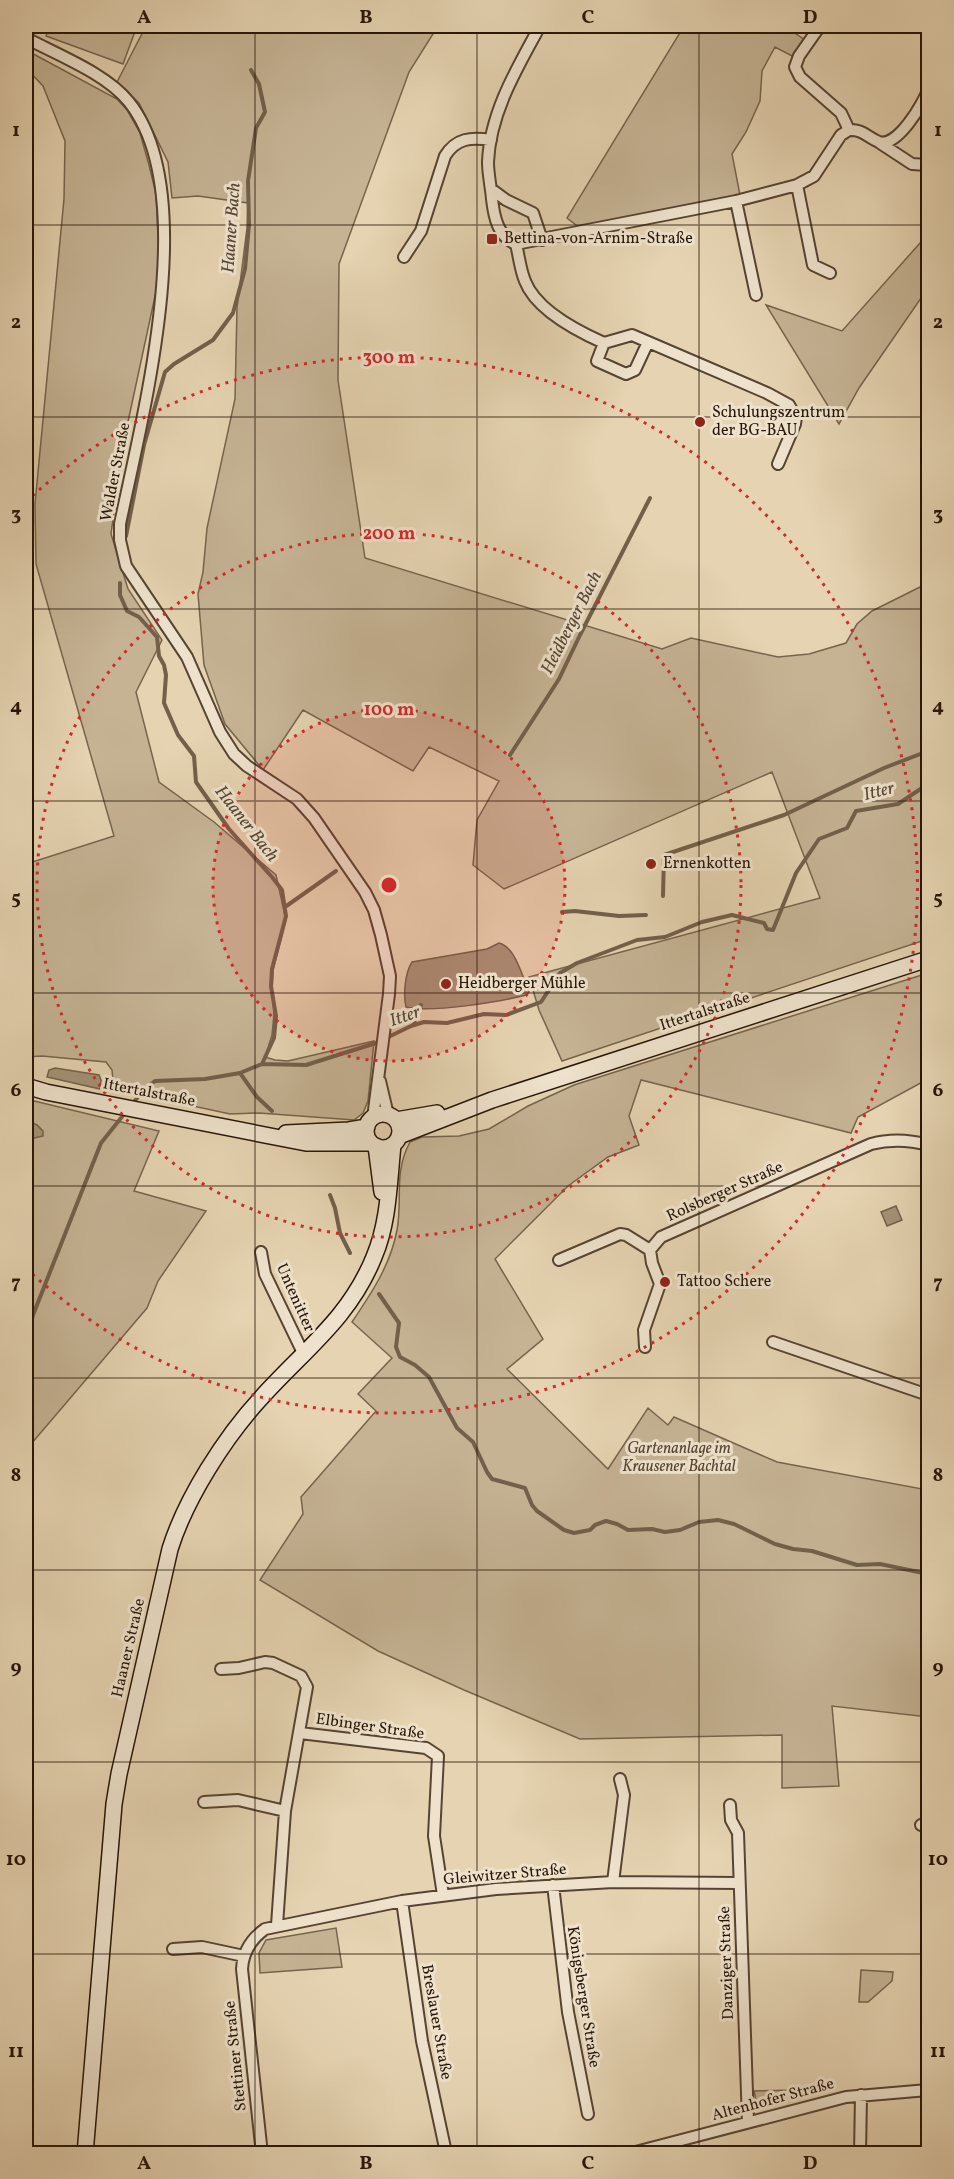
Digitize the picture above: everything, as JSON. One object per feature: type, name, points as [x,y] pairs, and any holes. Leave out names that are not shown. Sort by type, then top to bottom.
[{"type":"main road","name":"Ittertalstraße","points":[[26,1086],[46,1092],[306,1143],[373,1144],[384,1148],[396,1140],[492,1100],[928,959]]},
{"type":"main road","name":"Ittertalstraße","points":[[265,1134],[349,1130],[381,1115],[410,1119],[492,1100]]},
{"type":"main road","points":[[392,1118],[400,1127],[396,1140]]},
{"type":"main road","points":[[370,1122],[367,1135],[373,1144]]},
{"type":"main road","name":"Haaner Straße","points":[[85,2154],[118,1774],[170,1549],[184,1514],[220,1450],[238,1424],[338,1320],[352,1300],[375,1255],[386,1219],[396,1140]]},
{"type":"main road","name":"Haaner Straße","points":[[373,1144],[386,1219]]},
{"type":"street","points":[[540,26],[501,104],[491,140],[488,164],[493,207],[499,229],[506,240],[516,244],[736,201],[797,185],[814,176],[842,135],[849,130],[857,129],[912,164],[927,165]]},
{"type":"street","points":[[820,26],[799,56],[795,68],[800,77],[841,113],[849,130]]},
{"type":"street","name":"Walder Straße","points":[[26,38],[111,84],[124,96],[139,117],[151,145],[160,178],[163,276],[159,326],[120,524],[120,540],[126,566],[187,657],[220,732],[234,754],[247,766],[297,799],[314,818],[365,892],[374,910],[390,976],[378,1075]]},
{"type":"street","points":[[880,143],[891,141],[900,135],[928,90]]},
{"type":"street","points":[[404,257],[422,231],[445,156],[450,148],[458,141],[470,138],[491,140]]},
{"type":"street","points":[[797,185],[813,265],[830,273]]},
{"type":"street","points":[[491,189],[506,200],[533,213],[543,240]]},
{"type":"street","points":[[736,201],[756,295]]},
{"type":"street","points":[[516,244],[525,281],[536,301],[579,332],[604,343],[632,334],[767,393],[789,405],[796,417],[795,424],[777,464]]},
{"type":"street","points":[[604,343],[597,361],[626,374],[635,370],[648,342]]},
{"type":"street","points":[[378,1075],[392,1118]]},
{"type":"street","points":[[370,1122],[378,1075]]},
{"type":"street","name":"Rolsberger Straße","points":[[650,1250],[661,1237],[871,1144],[913,1141],[928,1145]]},
{"type":"street","points":[[559,1260],[620,1234],[626,1235],[650,1250],[660,1284],[644,1330],[645,1347]]},
{"type":"street","name":"Untenitter","points":[[261,1252],[265,1274],[304,1355]]},
{"type":"street","points":[[773,1342],[928,1395]]},
{"type":"street","points":[[172,1949],[202,1947],[244,1956],[257,1935],[277,1925],[285,1811],[307,1687],[301,1676],[273,1663],[265,1662],[221,1669]]},
{"type":"street","name":"Elbinger Straße","points":[[300,1732],[426,1748],[438,1756],[435,1836],[443,1895]]},
{"type":"street","points":[[613,1882],[624,1795],[620,1779]]},
{"type":"street","points":[[204,1802],[238,1800],[285,1811]]},
{"type":"street","name":"Danziger Straße","points":[[730,1805],[731,1820],[738,1833],[748,2122]]},
{"type":"street","name":"Gleiwitzer Straße","points":[[277,1925],[443,1895],[613,1882],[739,1883]]},
{"type":"street","name":"Königsberger Straße","points":[[554,1885],[568,2012],[588,2114]]},
{"type":"street","name":"Breslauer Straße","points":[[402,1901],[422,2041],[445,2148]]},
{"type":"street","name":"Stettiner Straße","points":[[244,1956],[243,1969],[262,2154]]},
{"type":"street","name":"Altenhofer Straße","points":[[628,2154],[831,2100],[861,2095],[928,2090]]},
{"type":"street","points":[[860,2154],[861,2095]]},
{"type":"green space","points":[[50,26],[137,26],[123,64],[46,36]]},
{"type":"green space","points":[[146,26],[438,26],[409,72],[339,264],[338,380],[365,558],[662,649],[691,638],[778,657],[809,654],[846,643],[857,624],[872,611],[928,583],[928,939],[562,1061],[539,1010],[529,977],[820,898],[772,772],[504,889],[473,865],[477,820],[499,781],[429,747],[413,771],[303,710],[263,770],[225,724],[204,665],[198,594],[203,572],[207,528],[235,399],[237,308],[248,203],[198,196],[172,198],[168,162],[139,103],[117,82]]},
{"type":"green space","points":[[684,26],[784,26],[805,40],[794,57],[775,47],[762,71],[760,101],[746,132],[732,154],[740,195],[580,228],[567,218]]},
{"type":"green space","points":[[26,50],[117,99],[127,110],[140,133],[156,194],[159,258],[157,287],[123,445],[111,534],[128,589],[162,640],[136,692],[159,782],[214,822],[276,875],[286,920],[273,970],[274,1014],[272,1035],[265,1057],[288,1061],[374,1041],[368,1101],[363,1113],[354,1120],[259,1113],[230,1114],[114,1089],[112,1070],[106,1062],[42,1056],[26,1057],[26,864],[114,836],[36,564],[35,504],[64,199],[65,141],[43,86],[26,68]]},
{"type":"green space","points":[[928,234],[928,288],[859,388],[839,424],[766,305],[842,331]]},
{"type":"green space","name":"Gartenanlage im Krausener Bachtal","points":[[928,973],[928,1079],[858,1117],[851,1133],[641,1080],[629,1116],[639,1145],[608,1157],[568,1186],[495,1259],[543,1339],[507,1369],[608,1469],[648,1408],[668,1425],[674,1417],[777,1462],[928,1490],[928,1717],[832,1706],[839,1786],[782,1788],[782,1735],[580,1739],[378,1651],[260,1580],[303,1514],[301,1497],[376,1411],[358,1394],[392,1358],[352,1322],[379,1278],[394,1243],[399,1218],[400,1175],[410,1142],[422,1137],[459,1136],[489,1129],[528,1106],[574,1085]]},
{"type":"green space","points":[[26,1099],[159,1131],[134,1191],[206,1211],[158,1281],[147,1308],[26,1450]]},
{"type":"green space","points":[[336,1928],[342,1967],[260,1973],[259,1953],[266,1940]]},
{"type":"green space","points":[[861,1970],[893,1972],[892,1981],[868,2002],[859,2002]]},
{"type":"green space","points":[[796,2090],[797,2094],[759,2102],[756,2101],[754,2091]]},
{"type":"shaded area","points":[[499,943],[509,950],[517,962],[528,988],[529,992],[526,995],[448,1008],[406,1007],[405,984],[412,962],[487,949]]},
{"type":"shaded area","points":[[55,1068],[99,1075],[100,1089],[47,1077],[49,1070]]},
{"type":"shaded area","points":[[26,1120],[37,1125],[43,1131],[43,1136],[26,1140]]},
{"type":"shaded area","points":[[896,1206],[902,1220],[887,1226],[881,1212]]},
{"type":"waterway","name":"Haaner Bach","points":[[126,536],[144,445],[165,372],[213,340],[233,313],[245,269],[249,225],[248,181],[256,128],[265,112],[259,84],[251,70]]},
{"type":"waterway","name":"Heidberger Bach","points":[[510,755],[559,679],[650,498]]},
{"type":"waterway","name":"Haaner Bach","points":[[120,583],[120,595],[127,611],[139,617],[157,637],[159,656],[166,675],[164,703],[178,735],[194,756],[196,782],[229,829],[282,890],[286,916],[272,969],[271,986],[276,1016],[274,1038],[262,1064]]},
{"type":"waterway","points":[[663,896],[664,855],[784,815],[884,768],[928,751]]},
{"type":"waterway","name":"Itter","points":[[132,1104],[155,1081],[205,1079],[240,1073],[262,1064],[306,1065],[376,1043],[424,1022],[447,1023],[484,1014],[506,1015],[541,1002],[560,973],[577,963],[637,940],[665,937],[702,922],[732,915],[764,923],[767,929],[773,930],[796,873],[819,839],[847,828],[856,811],[898,804],[928,784]]},
{"type":"waterway","name":"Heidberger Bach","points":[[285,907],[336,871]]},
{"type":"waterway","points":[[562,912],[575,911],[619,916],[646,915]]},
{"type":"waterway","points":[[413,1025],[421,1005]]},
{"type":"waterway","points":[[240,1073],[257,1097],[272,1111]]},
{"type":"waterway","name":"Itter","points":[[26,1341],[33,1315],[101,1143],[125,1113]]},
{"type":"waterway","points":[[330,1195],[340,1233],[350,1253]]},
{"type":"waterway","points":[[379,1294],[399,1323],[396,1347],[400,1357],[415,1365],[429,1377],[457,1428],[473,1442],[492,1479],[525,1488],[537,1511],[564,1530],[574,1533],[590,1530],[595,1525],[606,1521],[628,1530],[652,1529],[665,1532],[680,1530],[699,1522],[718,1520],[734,1524],[775,1544],[793,1549],[812,1551],[857,1565],[880,1564],[928,1574]]},
{"type":"place","name":"Bettina-von-Arnim-Straße","points":[[492,239]]},
{"type":"place","name":"Schulungszentrum der BG-BAU","points":[[700,422]]},
{"type":"place","name":"Ernenkotten","points":[[651,864]]},
{"type":"place","name":"Heidberger Mühle","points":[[446,984]]},
{"type":"place","name":"Tattoo Schere","points":[[665,1282]]}]
